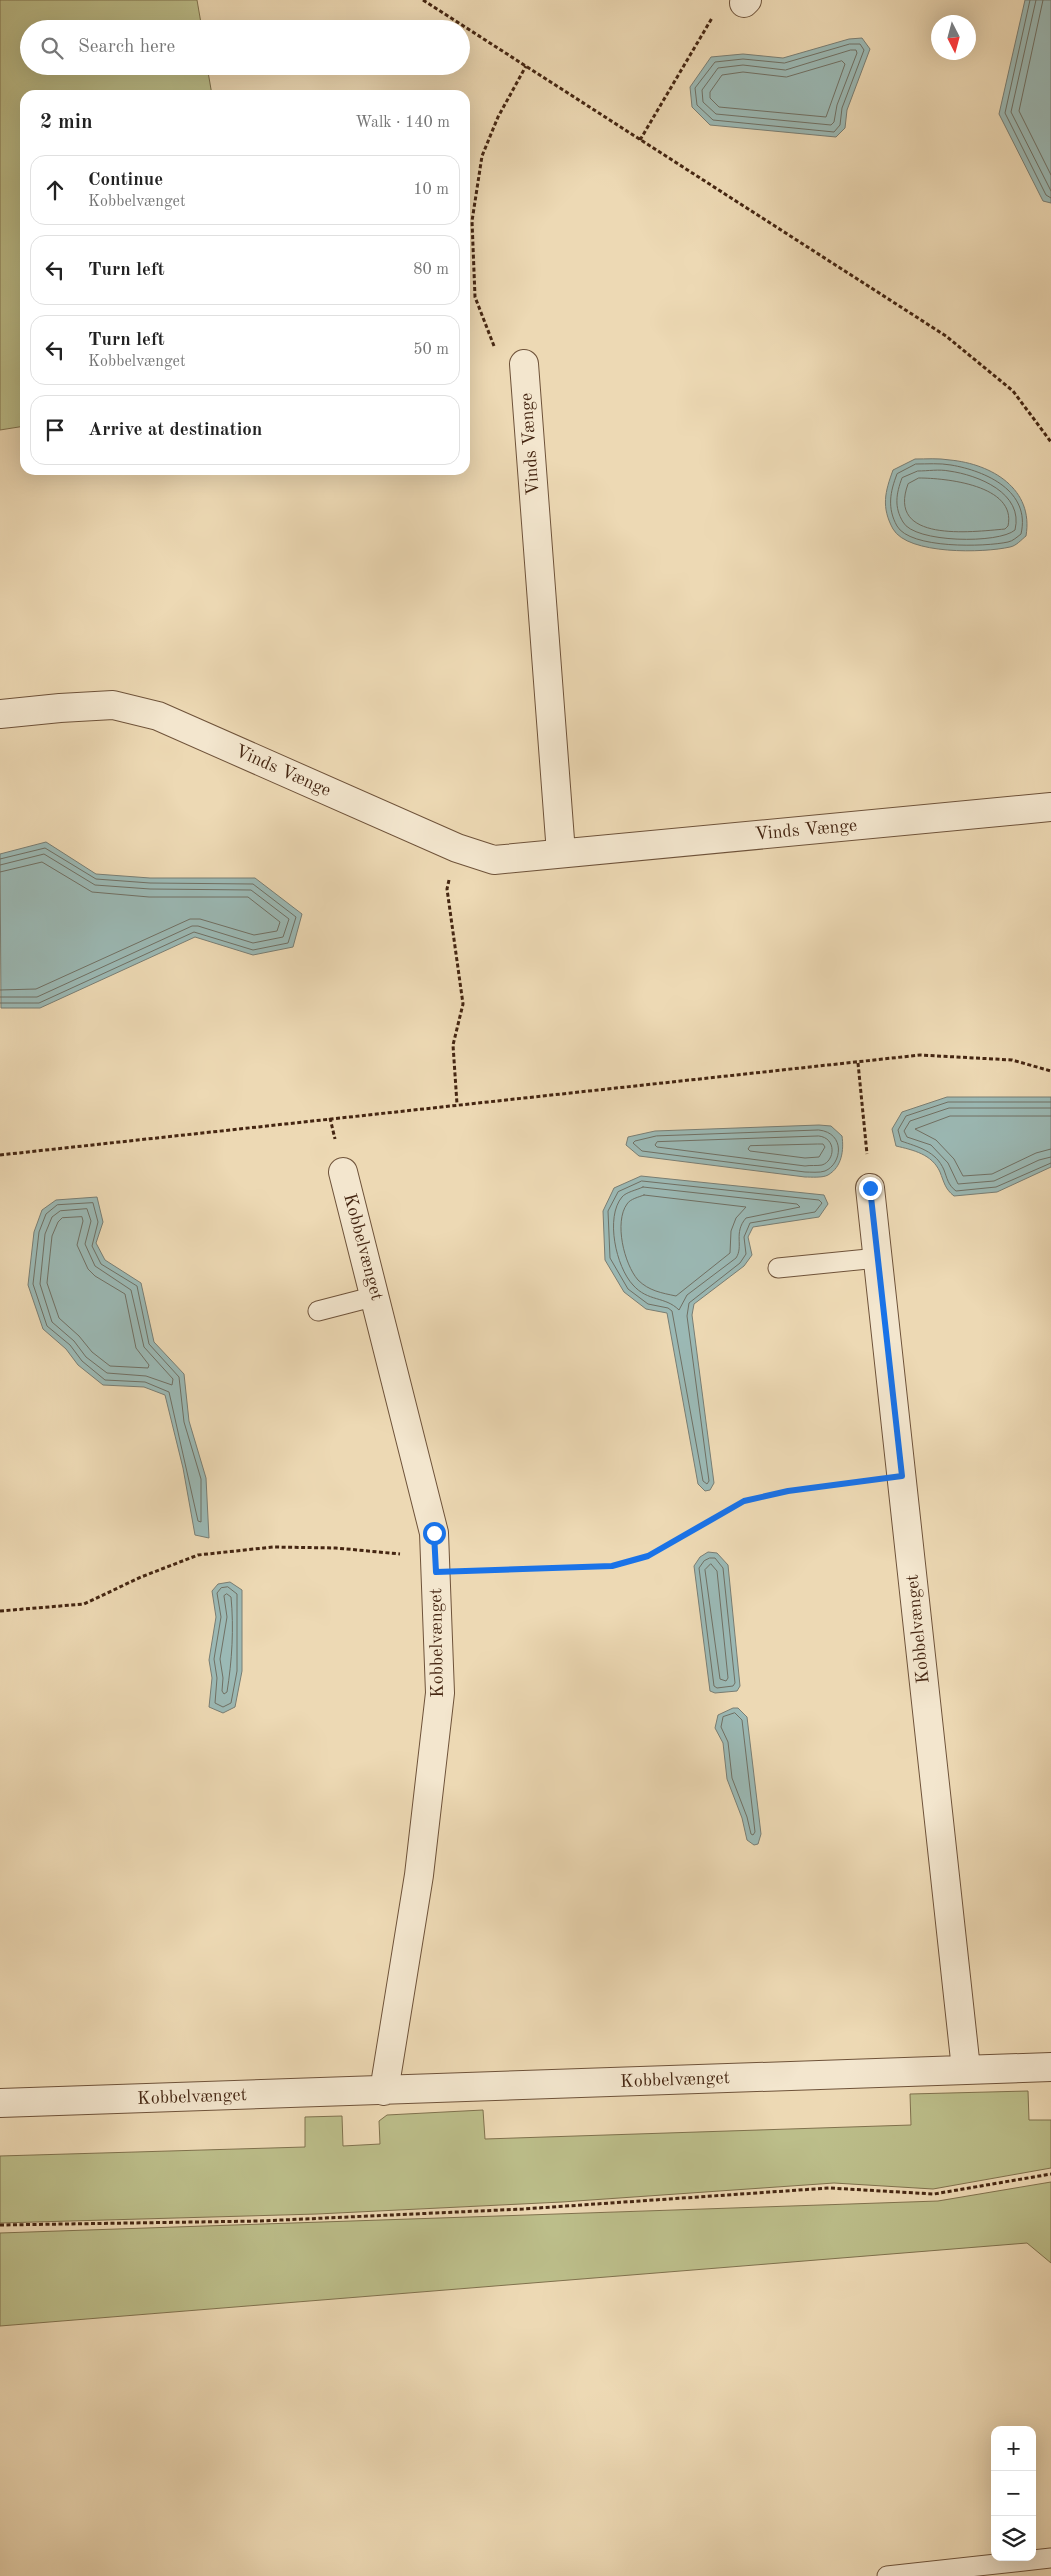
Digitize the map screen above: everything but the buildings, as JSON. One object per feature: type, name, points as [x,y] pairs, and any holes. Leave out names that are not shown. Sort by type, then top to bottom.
[{"type":"street","name":"Vinds Vænge","points":[[524,364],[561,853]]},
{"type":"street","name":"Vinds Vænge","points":[[0,714],[114,705],[158,716],[457,848],[494,860],[1051,807]]},
{"type":"street","name":"Kobbelvænget","points":[[343,1172],[376,1296],[434,1533],[436,1566],[440,1693],[419,1875],[384,2091]]},
{"type":"street","name":"Kobbelvænget","points":[[870,1188],[966,2069]]},
{"type":"street","name":"Kobbelvænget","points":[[0,2103],[1051,2067]]},
{"type":"lane","points":[[778,1268],[878,1258]]},
{"type":"lane","points":[[318,1311],[376,1296]]},
{"type":"lane","points":[[887,2576],[1051,2558]]},
{"type":"path","points":[[423,0],[454,20]]},
{"type":"path","points":[[640,140],[712,17]]},
{"type":"path","points":[[470,30],[946,336],[1013,391],[1051,442]]},
{"type":"path","points":[[524,364],[503,367],[475,297],[472,221],[482,156],[498,117],[526,66]]},
{"type":"path","points":[[457,848],[446,888],[463,1004],[453,1045],[457,1104]]},
{"type":"path","points":[[0,1155],[920,1055],[1012,1060],[1051,1071]]},
{"type":"path","points":[[858,1063],[870,1188]]},
{"type":"path","points":[[0,1611],[84,1604],[140,1577],[198,1555],[273,1547],[336,1548],[398,1554],[436,1566],[612,1566],[648,1556],[744,1501],[788,1491],[902,1476]]},
{"type":"path","points":[[0,2225],[260,2221],[523,2210],[829,2188],[934,2194],[1051,2174]]},
{"type":"green space","points":[[0,0],[197,0],[200,20],[20,20],[20,75],[209,75],[211,90],[20,90],[20,427],[0,430]]},
{"type":"green space","points":[[1028,2091],[1029,2120],[1051,2120],[1051,2168],[933,2189],[834,2183],[562,2202],[317,2214],[0,2223],[0,2156],[305,2147],[305,2117],[342,2116],[343,2146],[380,2144],[379,2121],[387,2115],[483,2110],[485,2139],[911,2125],[910,2094]]},
{"type":"green space","points":[[1051,2182],[1051,2263],[1027,2243],[0,2326],[0,2233],[938,2201]]},
{"type":"water","points":[[1025,0],[1051,0],[1051,203],[1043,201],[999,114]]},
{"type":"water","points":[[862,38],[870,49],[847,110],[845,128],[836,137],[710,125],[692,107],[690,87],[711,57],[743,54],[783,58],[849,39]]},
{"type":"water","points":[[915,459],[941,459],[966,462],[995,473],[1017,492],[1027,519],[1026,536],[1010,547],[966,551],[930,548],[914,544],[901,537],[893,529],[889,521],[885,500],[886,493],[893,470]]},
{"type":"water","points":[[46,842],[96,874],[150,878],[255,878],[302,914],[293,947],[253,955],[195,937],[40,1008],[1,1008],[0,854]]},
{"type":"water","points":[[947,1097],[1051,1097],[1051,1167],[997,1192],[954,1196],[947,1188],[937,1166],[932,1161],[909,1149],[896,1146],[892,1129],[902,1112]]},
{"type":"water","points":[[831,1126],[842,1136],[843,1141],[841,1158],[836,1168],[828,1175],[820,1177],[805,1177],[639,1156],[626,1145],[628,1137],[655,1131]]},
{"type":"water","points":[[641,1176],[824,1195],[828,1204],[819,1217],[753,1227],[748,1237],[752,1255],[744,1266],[694,1304],[692,1315],[714,1483],[710,1490],[705,1491],[698,1484],[667,1313],[646,1309],[624,1292],[605,1260],[603,1211],[614,1188]]},
{"type":"water","points":[[97,1197],[103,1222],[96,1243],[105,1260],[141,1283],[154,1342],[184,1374],[189,1421],[206,1478],[209,1538],[195,1535],[183,1468],[165,1395],[144,1387],[103,1385],[78,1365],[66,1349],[43,1329],[28,1285],[34,1232],[42,1210],[56,1200]]},
{"type":"water","points":[[708,1552],[717,1553],[728,1565],[740,1686],[737,1691],[715,1693],[710,1691],[694,1566],[700,1557]]},
{"type":"water","points":[[230,1582],[242,1590],[242,1671],[235,1707],[223,1713],[209,1707],[212,1678],[209,1660],[216,1617],[212,1591],[218,1584]]},
{"type":"water","points":[[733,1708],[738,1708],[747,1717],[761,1834],[758,1844],[754,1845],[747,1840],[742,1818],[727,1779],[723,1743],[715,1728],[718,1715]]},
{"type":"route","points":[[434,1533],[436,1572],[612,1566],[648,1556],[744,1501],[788,1491],[902,1476],[870,1188]]}]
